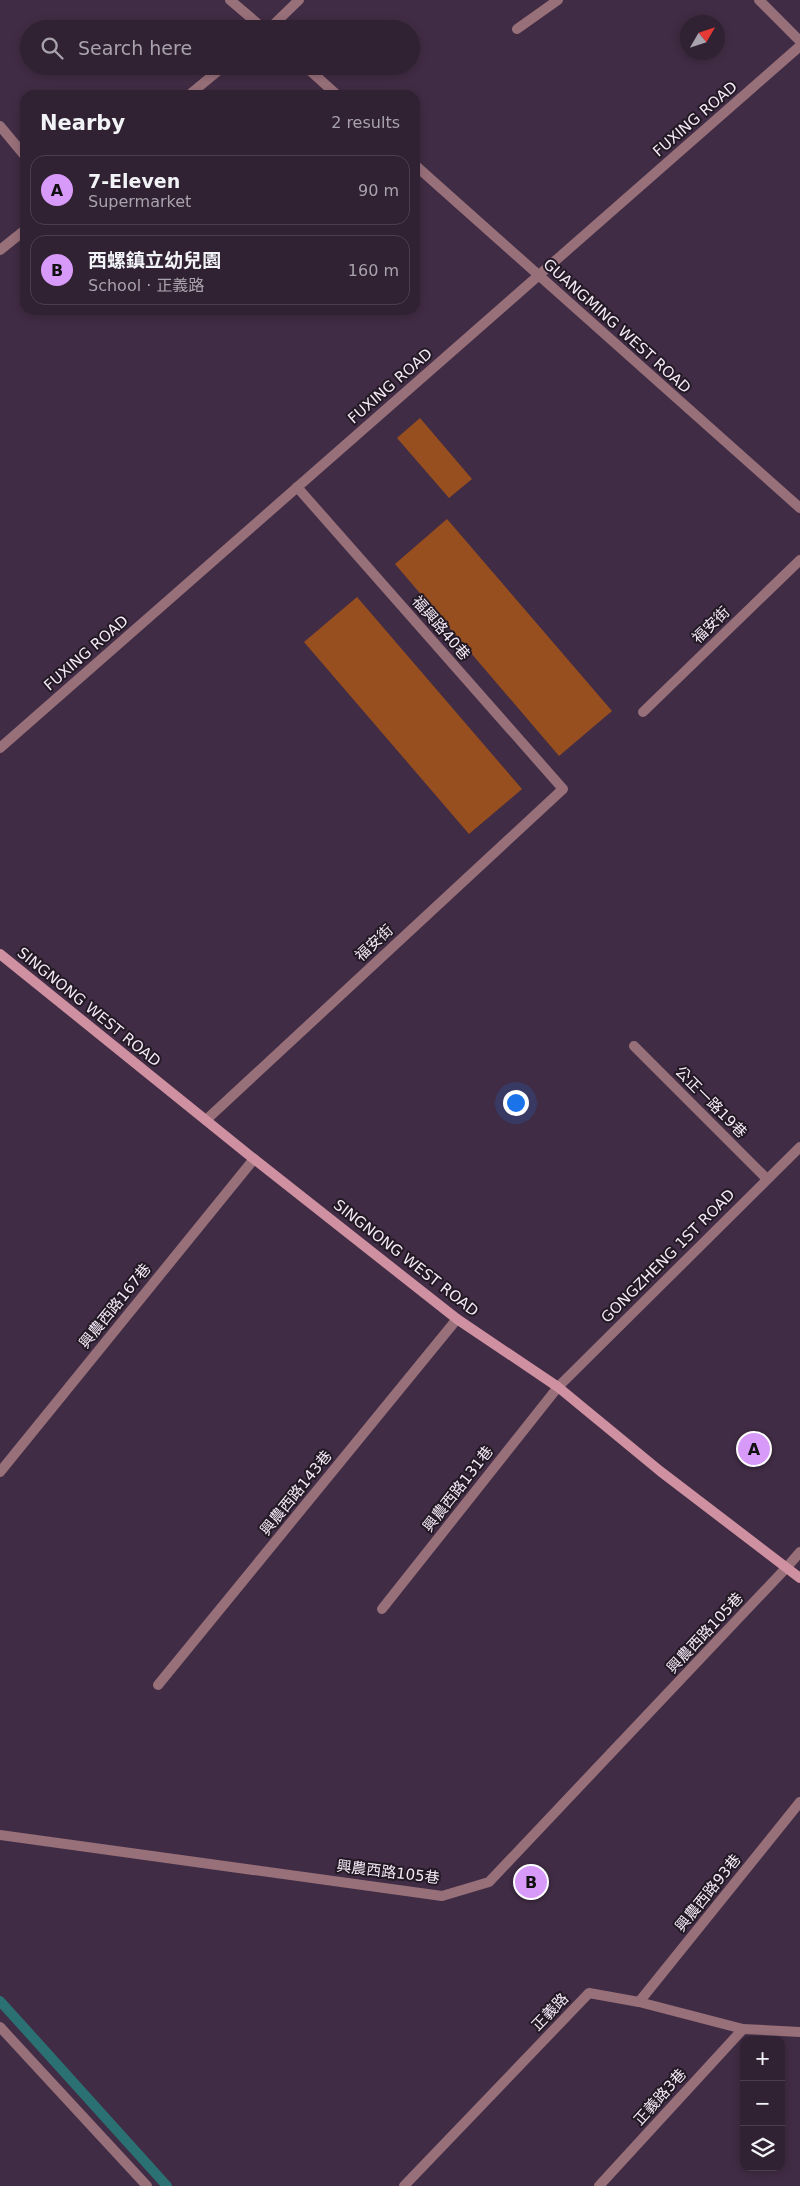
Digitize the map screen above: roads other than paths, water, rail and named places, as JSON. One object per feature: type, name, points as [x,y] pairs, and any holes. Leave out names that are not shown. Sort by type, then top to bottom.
[{"type":"main road","name":"SINGNONG WEST ROAD","points":[[0,954],[254,1159],[457,1319],[558,1387],[660,1471],[800,1578]]},
{"type":"street","points":[[230,0],[253,20]]},
{"type":"street","points":[[278,20],[299,0]]},
{"type":"street","points":[[517,28],[558,0]]},
{"type":"street","points":[[759,0],[800,41]]},
{"type":"street","name":"FUXING ROAD","points":[[0,748],[800,46]]},
{"type":"street","points":[[195,90],[213,75]]},
{"type":"street","points":[[315,75],[331,90]]},
{"type":"street","points":[[0,126],[20,150]]},
{"type":"street","name":"GUANGMING WEST ROAD","points":[[420,169],[800,508]]},
{"type":"street","points":[[0,250],[20,234]]},
{"type":"street","name":"福興路40巷","points":[[297,487],[563,789]]},
{"type":"street","name":"福安街","points":[[643,712],[800,560]]},
{"type":"street","name":"福安街","points":[[206,1120],[563,789]]},
{"type":"street","name":"公正一路19巷","points":[[634,1046],[767,1179]]},
{"type":"street","name":"GONGZHENG 1ST ROAD","points":[[558,1387],[800,1146]]},
{"type":"street","name":"興農西路167巷","points":[[0,1472],[254,1159]]},
{"type":"street","name":"興農西路143巷","points":[[158,1685],[457,1319]]},
{"type":"street","name":"興農西路131巷","points":[[382,1609],[558,1387]]},
{"type":"street","name":"興農西路105巷","points":[[0,1836],[442,1896],[489,1882],[800,1552]]},
{"type":"street","name":"興農西路93巷","points":[[639,2002],[800,1802]]},
{"type":"street","name":"正義路","points":[[404,2186],[589,1993],[639,2002],[743,2029],[800,2032]]},
{"type":"street","points":[[0,2028],[147,2186]]},
{"type":"street","name":"正義路3巷","points":[[599,2186],[743,2029]]},
{"type":"waterway","points":[[0,2001],[167,2186]]},
{"type":"place","name":"7-Eleven","points":[[754,1449]]},
{"type":"place","name":"西螺鎮立幼兒園","points":[[531,1882]]}]
